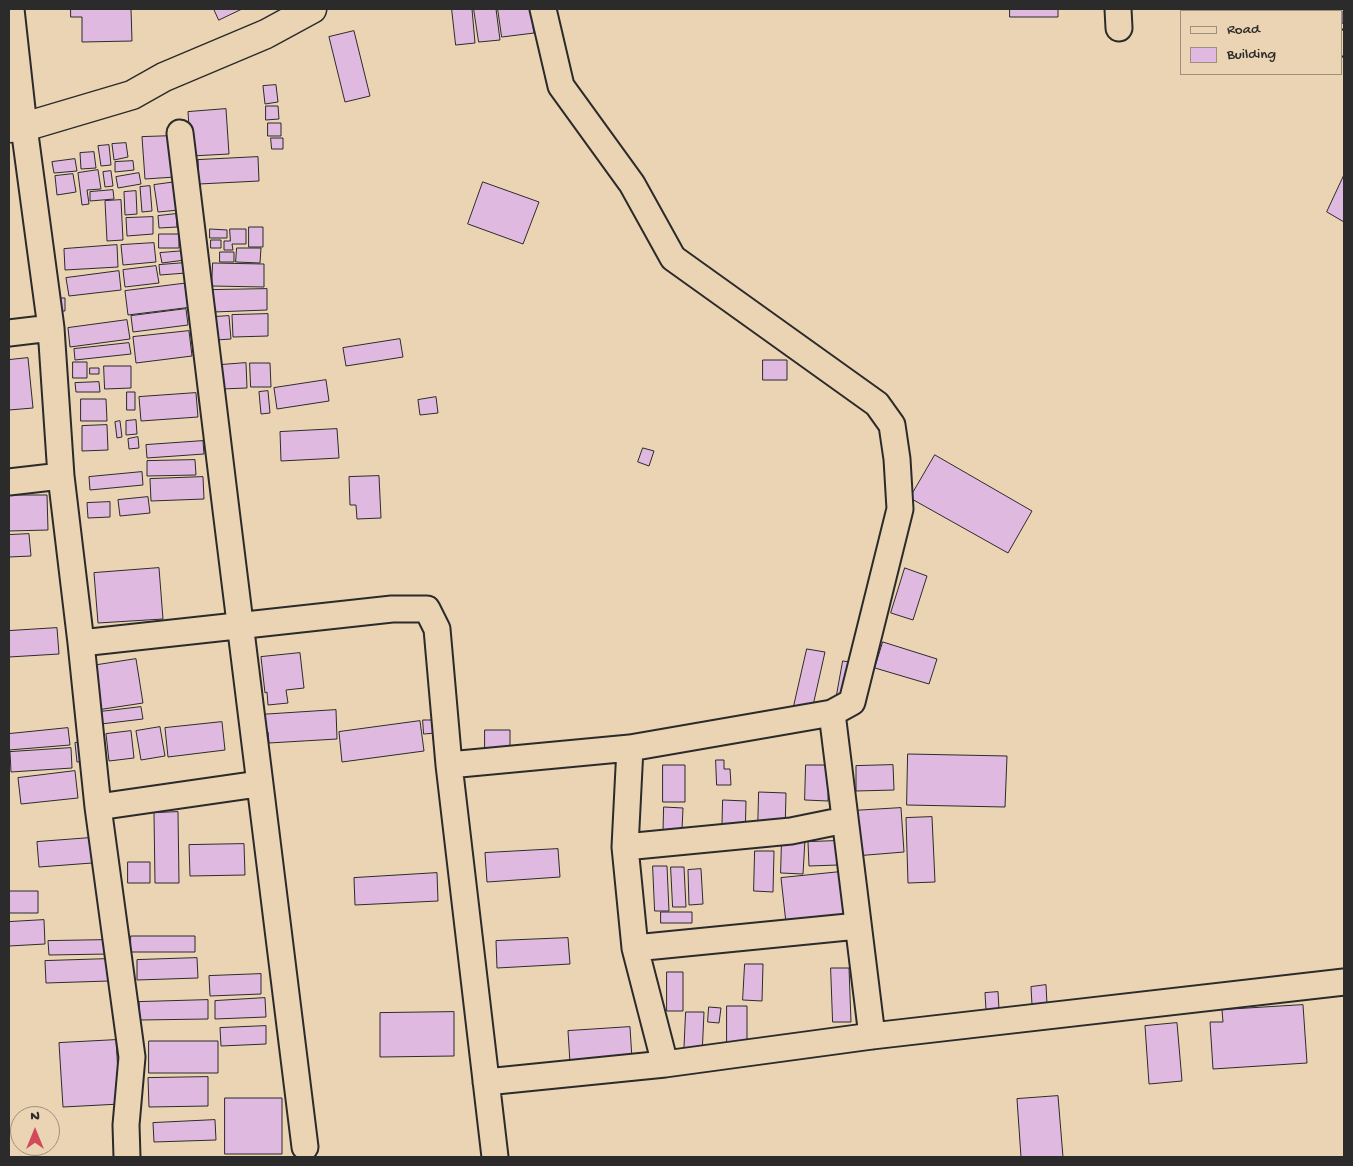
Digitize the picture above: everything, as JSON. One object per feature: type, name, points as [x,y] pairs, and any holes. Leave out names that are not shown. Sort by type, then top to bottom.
[{"type":"street","points":[[11,9],[16,128],[51,328],[61,476],[98,807],[132,1057],[126,1125],[127,1157]]},
{"type":"street","points":[[16,128],[132,95],[164,77],[266,34],[312,9]]},
{"type":"street","points":[[449,765],[630,748],[832,713],[852,702],[900,510],[892,425],[877,404],[672,258],[632,184],[561,86],[544,9]]},
{"type":"street","points":[[180,133],[241,624],[258,784],[305,1147]]},
{"type":"street","points":[[9,333],[51,328]]},
{"type":"street","points":[[9,482],[61,476]]},
{"type":"street","points":[[81,643],[392,609],[427,609],[438,629],[449,765],[495,1157]]},
{"type":"street","points":[[832,713],[872,1036]]},
{"type":"street","points":[[630,748],[625,847],[635,948],[665,1064]]},
{"type":"street","points":[[98,807],[258,784]]},
{"type":"street","points":[[625,847],[791,831],[845,820]]},
{"type":"street","points":[[635,948],[858,926]]},
{"type":"street","points":[[486,1082],[665,1064],[872,1036],[1344,982]]},
{"type":"building","points":[[71,9],[131,9],[132,41],[82,42],[82,17],[71,17]]},
{"type":"building","points":[[214,9],[242,9],[219,20]]},
{"type":"building","points":[[452,9],[472,9],[475,43],[456,45]]},
{"type":"building","points":[[474,9],[496,9],[500,40],[479,42]]},
{"type":"building","points":[[498,9],[530,9],[534,33],[502,37]]},
{"type":"building","points":[[1010,9],[1058,9],[1058,17],[1010,17]]},
{"type":"building","points":[[1344,9],[1344,24],[1343,10],[1330,10]]},
{"type":"building","points":[[354,31],[370,96],[345,102],[329,37]]},
{"type":"building","points":[[276,85],[278,102],[265,104],[263,86]]},
{"type":"building","points":[[266,106],[278,106],[279,119],[266,120]]},
{"type":"building","points":[[226,109],[229,154],[191,156],[188,112]]},
{"type":"building","points":[[268,123],[281,123],[281,136],[268,136]]},
{"type":"building","points":[[173,136],[175,177],[145,179],[142,137]]},
{"type":"building","points":[[271,138],[283,138],[283,149],[272,149]]},
{"type":"building","points":[[126,143],[128,157],[114,160],[112,144]]},
{"type":"building","points":[[109,145],[111,165],[101,166],[98,146]]},
{"type":"building","points":[[94,152],[96,168],[81,169],[80,153]]},
{"type":"building","points":[[258,157],[259,181],[199,184],[198,160]]},
{"type":"building","points":[[75,159],[77,171],[54,173],[52,162]]},
{"type":"building","points":[[133,161],[134,170],[115,172],[115,162]]},
{"type":"building","points":[[98,170],[101,189],[87,190],[89,204],[82,205],[78,173]]},
{"type":"building","points":[[111,171],[113,186],[105,187],[103,172]]},
{"type":"building","points":[[139,173],[141,184],[118,188],[116,177]]},
{"type":"building","points":[[73,174],[76,192],[57,195],[55,176]]},
{"type":"building","points":[[1344,175],[1344,222],[1327,212]]},
{"type":"building","points":[[176,182],[179,210],[158,212],[154,185]]},
{"type":"building","points":[[483,182],[539,202],[523,244],[468,224]]},
{"type":"building","points":[[150,186],[152,211],[142,212],[140,187]]},
{"type":"building","points":[[113,190],[114,199],[90,201],[90,192]]},
{"type":"building","points":[[136,191],[137,214],[125,215],[124,192]]},
{"type":"building","points":[[121,200],[123,240],[107,241],[105,201]]},
{"type":"building","points":[[176,214],[177,227],[159,228],[158,216]]},
{"type":"building","points":[[153,217],[153,234],[127,236],[126,218]]},
{"type":"building","points":[[249,227],[263,227],[263,247],[249,247]]},
{"type":"building","points":[[210,229],[227,230],[227,238],[210,238]]},
{"type":"building","points":[[230,229],[246,229],[246,244],[232,244],[233,250],[224,250],[224,241],[230,241]]},
{"type":"building","points":[[159,234],[179,234],[179,248],[159,248]]},
{"type":"building","points":[[211,240],[221,240],[221,248],[211,248]]},
{"type":"building","points":[[154,243],[156,262],[123,265],[121,245]]},
{"type":"building","points":[[117,245],[118,267],[65,270],[64,249]]},
{"type":"building","points":[[237,248],[261,248],[260,263],[236,262]]},
{"type":"building","points":[[184,251],[185,260],[162,263],[160,253]]},
{"type":"building","points":[[220,252],[234,252],[234,262],[220,262]]},
{"type":"building","points":[[185,263],[186,273],[160,275],[159,265]]},
{"type":"building","points":[[213,263],[264,264],[264,287],[212,286]]},
{"type":"building","points":[[156,266],[159,283],[125,287],[123,270]]},
{"type":"building","points":[[119,271],[121,290],[69,296],[66,278]]},
{"type":"building","points":[[189,283],[192,307],[128,315],[125,291]]},
{"type":"building","points":[[267,289],[267,310],[213,312],[212,290]]},
{"type":"building","points":[[54,298],[65,298],[65,311],[54,311]]},
{"type":"building","points":[[186,309],[188,325],[133,332],[131,316]]},
{"type":"building","points":[[268,314],[268,336],[233,337],[232,315]]},
{"type":"building","points":[[229,316],[231,339],[216,340],[214,317]]},
{"type":"building","points":[[127,320],[130,339],[70,347],[68,328]]},
{"type":"building","points":[[189,331],[192,356],[136,363],[133,337]]},
{"type":"building","points":[[400,339],[403,357],[346,366],[343,348]]},
{"type":"building","points":[[129,343],[131,354],[75,360],[74,349]]},
{"type":"building","points":[[28,358],[33,408],[9,410],[9,360]]},
{"type":"building","points":[[763,360],[787,360],[787,380],[763,380]]},
{"type":"building","points":[[73,362],[87,362],[87,378],[73,378]]},
{"type":"building","points":[[246,363],[247,388],[221,389],[220,365]]},
{"type":"building","points":[[250,363],[270,363],[271,387],[251,387]]},
{"type":"building","points":[[104,366],[131,366],[131,388],[105,389]]},
{"type":"building","points":[[90,368],[99,368],[99,374],[90,374]]},
{"type":"building","points":[[326,380],[329,401],[277,409],[274,388]]},
{"type":"building","points":[[99,382],[100,392],[76,392],[75,383]]},
{"type":"building","points":[[268,391],[270,413],[261,414],[259,392]]},
{"type":"building","points":[[127,392],[135,392],[135,410],[127,410]]},
{"type":"building","points":[[196,393],[198,417],[141,421],[139,397]]},
{"type":"building","points":[[436,397],[438,413],[420,415],[418,400]]},
{"type":"building","points":[[81,399],[106,399],[107,421],[81,421]]},
{"type":"building","points":[[136,420],[137,434],[126,435],[126,421]]},
{"type":"building","points":[[120,421],[122,437],[117,438],[115,422]]},
{"type":"building","points":[[107,425],[108,450],[82,451],[82,426]]},
{"type":"building","points":[[337,429],[339,458],[281,461],[280,432]]},
{"type":"building","points":[[138,437],[139,448],[129,449],[128,439]]},
{"type":"building","points":[[203,441],[204,454],[147,458],[146,445]]},
{"type":"building","points":[[643,448],[654,451],[649,466],[638,462]]},
{"type":"building","points":[[935,455],[1032,511],[1008,553],[910,498]]},
{"type":"building","points":[[195,460],[196,475],[147,476],[147,461]]},
{"type":"building","points":[[142,472],[143,485],[90,490],[89,477]]},
{"type":"building","points":[[379,476],[381,518],[357,519],[356,505],[350,505],[349,477]]},
{"type":"building","points":[[203,477],[204,499],[151,501],[150,479]]},
{"type":"building","points":[[9,495],[47,495],[48,530],[9,531]]},
{"type":"building","points":[[148,497],[150,513],[120,516],[118,500]]},
{"type":"building","points":[[110,502],[110,517],[88,518],[87,503]]},
{"type":"building","points":[[29,534],[31,556],[9,557],[9,535]]},
{"type":"building","points":[[159,568],[163,619],[98,623],[94,573]]},
{"type":"building","points":[[905,568],[927,576],[913,620],[891,613]]},
{"type":"building","points":[[57,628],[59,654],[9,657],[9,631]]},
{"type":"building","points":[[883,642],[937,659],[929,684],[875,668]]},
{"type":"building","points":[[807,649],[825,652],[812,710],[794,706]]},
{"type":"building","points":[[300,653],[304,688],[286,690],[288,703],[268,705],[261,657]]},
{"type":"building","points":[[136,659],[143,703],[97,710],[91,666]]},
{"type":"building","points":[[843,661],[856,663],[848,703],[836,700]]},
{"type":"building","points":[[141,707],[143,719],[101,724],[99,712]]},
{"type":"building","points":[[336,710],[337,739],[269,743],[268,732],[259,733],[258,715]]},
{"type":"building","points":[[423,720],[435,720],[435,733],[424,734]]},
{"type":"building","points":[[420,721],[424,751],[342,762],[339,732]]},
{"type":"building","points":[[222,722],[225,750],[168,757],[165,728]]},
{"type":"building","points":[[160,727],[165,756],[141,760],[136,731]]},
{"type":"building","points":[[68,728],[70,745],[9,750],[9,734]]},
{"type":"building","points":[[485,730],[510,730],[510,749],[485,749]]},
{"type":"building","points":[[131,731],[134,758],[109,761],[106,734]]},
{"type":"building","points":[[88,741],[90,761],[77,762],[75,743]]},
{"type":"building","points":[[71,748],[72,768],[11,772],[10,752]]},
{"type":"building","points":[[908,754],[1007,756],[1005,807],[907,805]]},
{"type":"building","points":[[716,760],[724,760],[724,769],[730,769],[731,785],[717,785]]},
{"type":"building","points":[[663,765],[685,765],[685,802],[663,802]]},
{"type":"building","points":[[806,765],[829,765],[828,801],[805,800]]},
{"type":"building","points":[[893,765],[894,790],[856,791],[856,766]]},
{"type":"building","points":[[75,771],[78,798],[21,804],[18,778]]},
{"type":"building","points":[[759,792],[786,793],[785,833],[758,832]]},
{"type":"building","points":[[723,800],[746,801],[745,843],[722,842]]},
{"type":"building","points":[[664,807],[683,808],[681,851],[663,850]]},
{"type":"building","points":[[901,808],[904,852],[855,856],[851,811]]},
{"type":"building","points":[[178,812],[179,883],[155,883],[154,813]]},
{"type":"building","points":[[932,817],[935,882],[908,883],[906,818]]},
{"type":"building","points":[[90,838],[92,863],[39,867],[37,842]]},
{"type":"building","points":[[782,838],[805,839],[803,874],[781,873]]},
{"type":"building","points":[[836,841],[838,865],[809,866],[808,842]]},
{"type":"building","points":[[244,844],[245,875],[190,876],[189,845]]},
{"type":"building","points":[[558,849],[560,877],[487,882],[485,853]]},
{"type":"building","points":[[755,851],[774,851],[773,892],[754,891]]},
{"type":"building","points":[[128,862],[150,862],[150,883],[128,883]]},
{"type":"building","points":[[653,866],[667,866],[669,911],[655,911]]},
{"type":"building","points":[[671,867],[684,867],[686,907],[673,907]]},
{"type":"building","points":[[701,869],[703,904],[689,905],[688,870]]},
{"type":"building","points":[[840,872],[845,917],[786,923],[781,878]]},
{"type":"building","points":[[437,873],[438,901],[355,905],[354,878]]},
{"type":"building","points":[[9,891],[38,891],[38,913],[9,913]]},
{"type":"building","points":[[661,912],[692,912],[692,923],[661,923]]},
{"type":"building","points":[[44,920],[45,944],[9,946],[9,922]]},
{"type":"building","points":[[131,936],[195,936],[195,952],[131,952]]},
{"type":"building","points":[[568,938],[570,964],[497,968],[496,941]]},
{"type":"building","points":[[107,940],[108,954],[49,955],[48,941]]},
{"type":"building","points":[[197,958],[198,978],[137,980],[137,960]]},
{"type":"building","points":[[108,959],[109,981],[46,983],[45,961]]},
{"type":"building","points":[[745,964],[763,964],[762,1001],[743,1000]]},
{"type":"building","points":[[831,968],[849,968],[851,1022],[833,1022]]},
{"type":"building","points":[[667,972],[683,972],[683,1011],[667,1011]]},
{"type":"building","points":[[261,974],[261,994],[210,996],[209,976]]},
{"type":"building","points":[[1046,985],[1047,1004],[1032,1005],[1031,987]]},
{"type":"building","points":[[998,992],[999,1009],[986,1010],[985,993]]},
{"type":"building","points":[[265,998],[266,1017],[215,1019],[215,1001]]},
{"type":"building","points":[[208,1000],[208,1019],[140,1020],[139,1002]]},
{"type":"building","points":[[1303,1005],[1307,1063],[1213,1069],[1210,1022],[1223,1022],[1222,1010]]},
{"type":"building","points":[[727,1006],[747,1006],[747,1053],[727,1053]]},
{"type":"building","points":[[709,1007],[721,1008],[719,1023],[708,1022]]},
{"type":"building","points":[[454,1012],[454,1056],[380,1057],[380,1013]]},
{"type":"building","points":[[686,1012],[704,1012],[702,1056],[684,1056]]},
{"type":"building","points":[[1177,1023],[1182,1081],[1149,1084],[1145,1026]]},
{"type":"building","points":[[266,1026],[266,1044],[221,1046],[220,1028]]},
{"type":"building","points":[[630,1027],[632,1059],[570,1063],[568,1031]]},
{"type":"building","points":[[116,1040],[120,1104],[63,1107],[59,1043]]},
{"type":"building","points":[[149,1041],[218,1041],[218,1073],[149,1073]]},
{"type":"building","points":[[208,1077],[208,1106],[149,1107],[148,1078]]},
{"type":"building","points":[[1058,1096],[1063,1157],[1021,1157],[1017,1099]]},
{"type":"building","points":[[225,1098],[282,1098],[282,1154],[225,1154]]},
{"type":"building","points":[[215,1120],[216,1140],[154,1142],[153,1123]]}]
